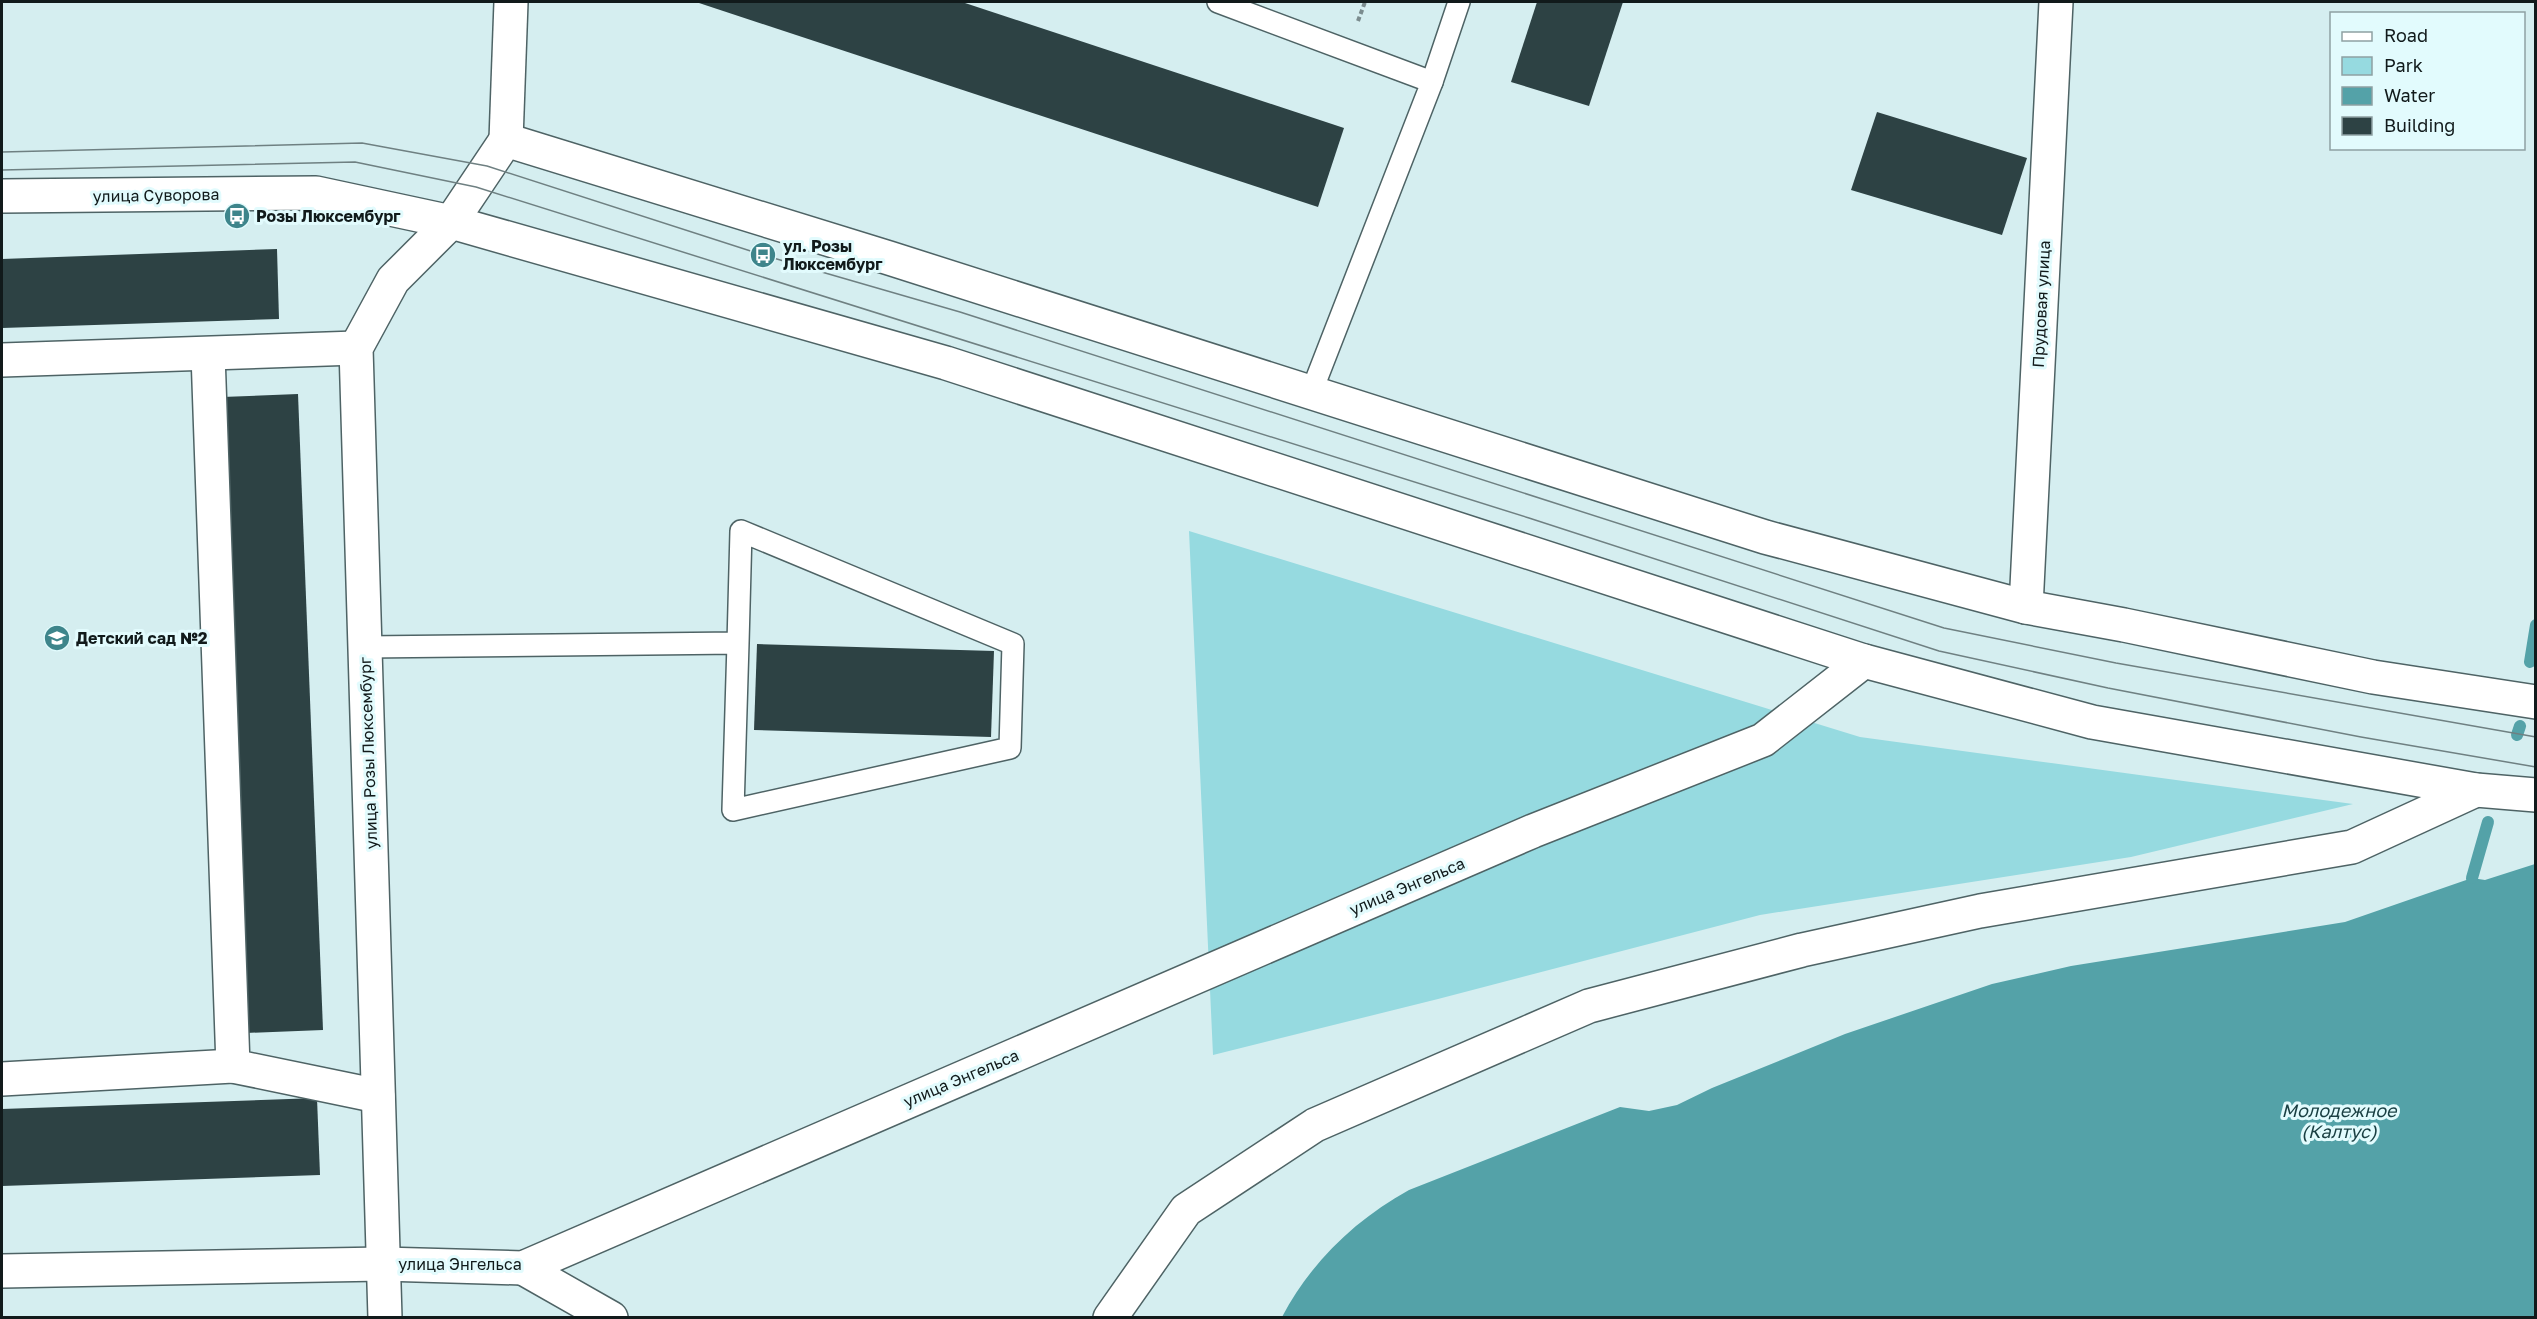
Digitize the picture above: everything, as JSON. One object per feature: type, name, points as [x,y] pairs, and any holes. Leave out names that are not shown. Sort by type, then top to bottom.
[{"type":"street","points":[[2,360],[356,348],[393,280],[451,222],[506,140],[511,2]]},
{"type":"street","name":"Прудовая улица","points":[[2026,607],[2056,2]]},
{"type":"street","points":[[506,140],[889,258],[1765,537],[2026,607],[2373,677],[2535,702]]},
{"type":"street","name":"улица Суворова","points":[[2,196],[316,194],[451,222],[946,363],[1864,660],[2092,722],[2476,790],[2535,795]]},
{"type":"street","name":"улица Розы Люксембург","points":[[356,348],[385,1317]]},
{"type":"street","points":[[208,354],[233,1066]]},
{"type":"street","name":"улица Энгельса","points":[[2,1271],[383,1264],[523,1268],[1533,831],[1763,740],[1864,660]]},
{"type":"street","points":[[1110,1317],[1186,1210],[1315,1125],[1588,1006],[1802,950],[1980,911],[2352,847],[2476,790]]},
{"type":"street","points":[[2,1079],[233,1066],[378,1096]]},
{"type":"street","points":[[523,1268],[611,1317]]},
{"type":"lane","points":[[1218,2],[1432,82]]},
{"type":"lane","points":[[1311,393],[1432,82],[1459,2]]},
{"type":"lane","points":[[741,531],[1013,644],[1010,748],[733,810],[738,643],[741,531]]},
{"type":"lane","points":[[365,647],[738,643]]},
{"type":"green space","points":[[1189,531],[1860,737],[2353,804],[2131,857],[1760,915],[1213,1055]]},
{"type":"water","name":"Молодежное (Калтус)","points":[[2535,864],[2535,1317],[1282,1317],[1306,1278],[1336,1244],[1389,1202],[1409,1190],[1620,1107],[1649,1111],[1677,1105],[1712,1088],[1845,1034],[1992,984],[2071,966],[2345,922],[2472,878],[2485,880]]},
{"type":"building","points":[[696,2],[962,2],[1344,128],[1318,207]]},
{"type":"building","points":[[1537,2],[1623,2],[1589,106],[1511,82]]},
{"type":"building","points":[[1877,112],[2027,158],[2002,235],[1851,190]]},
{"type":"building","points":[[277,249],[279,319],[2,328],[2,259]]},
{"type":"building","points":[[298,394],[323,1030],[246,1033],[222,397]]},
{"type":"building","points":[[757,644],[994,651],[991,737],[754,730]]},
{"type":"building","points":[[317,1098],[320,1175],[2,1186],[2,1109]]},
{"type":"waterway","points":[[2530,662],[2536,625]]},
{"type":"waterway","points":[[2517,735],[2520,726]]},
{"type":"waterway","points":[[2472,878],[2488,822]]},
{"type":"tram line","points":[[2,152],[362,143],[487,166],[763,255],[960,312],[1944,628],[2116,663],[2536,737]]},
{"type":"tram line","points":[[2,170],[355,162],[476,187],[1529,518],[1939,651],[2108,688],[2361,737],[2536,767]]},
{"type":"place","name":"Розы Люксембург","points":[[237,216]]},
{"type":"place","name":"ул. Розы Люксембург","points":[[763,255]]},
{"type":"place","name":"Детский сад №2","points":[[57,638]]}]
